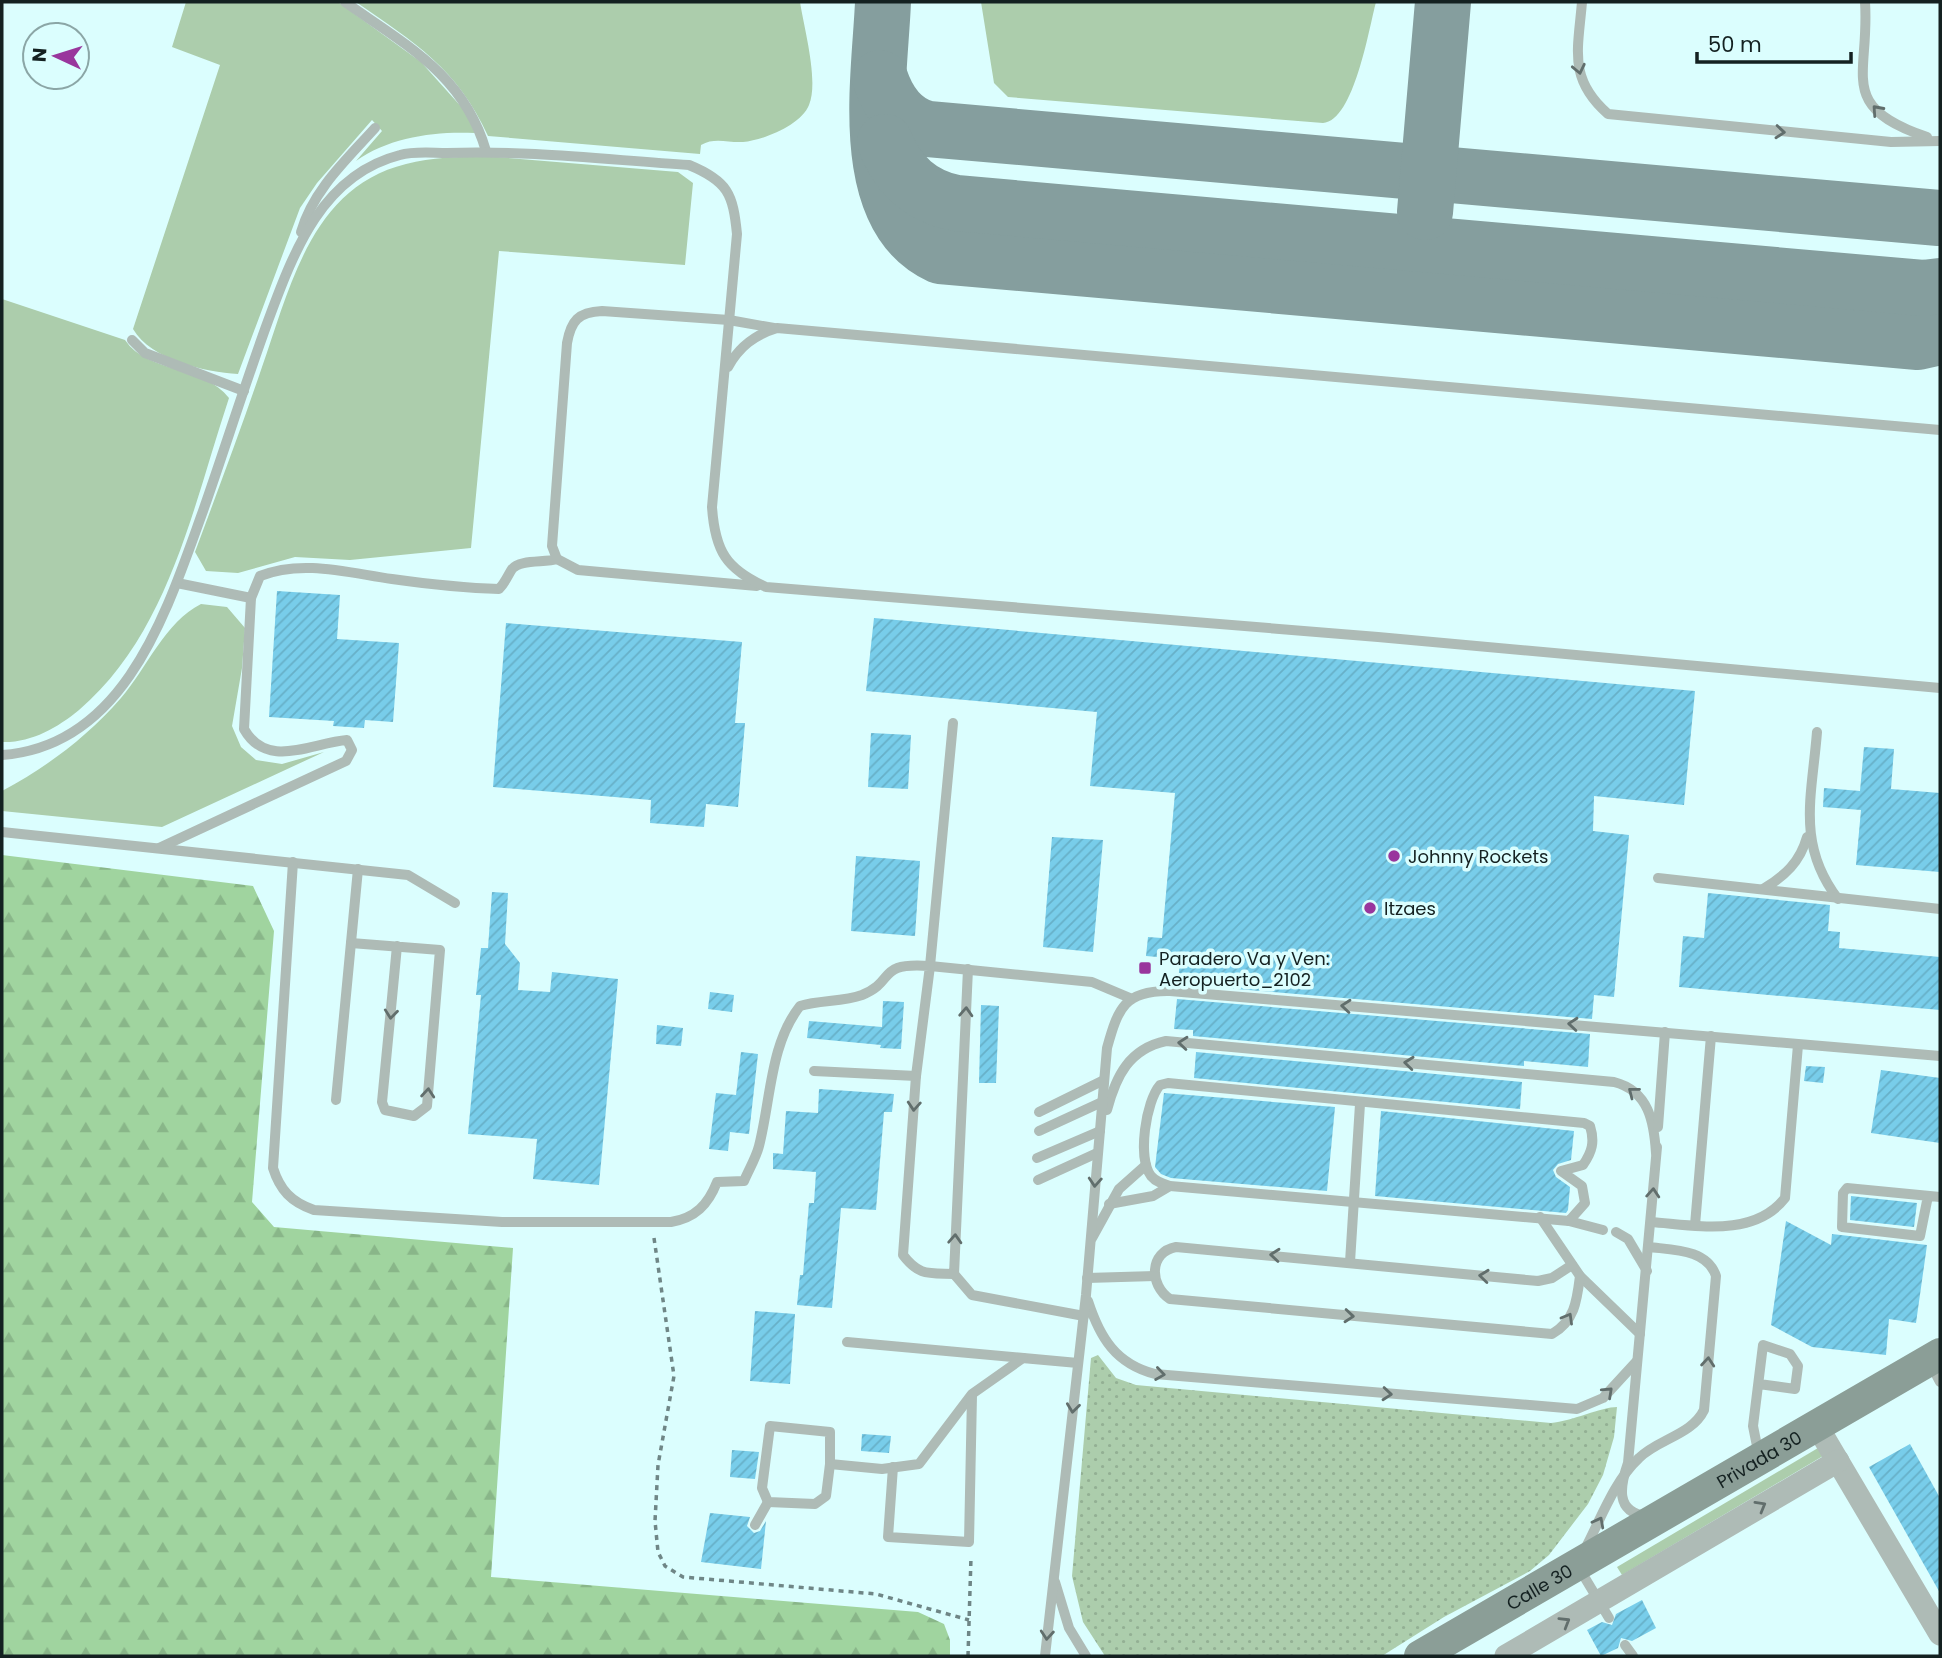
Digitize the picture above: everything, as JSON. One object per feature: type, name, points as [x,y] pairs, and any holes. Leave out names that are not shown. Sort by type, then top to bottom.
[{"type":"street","name":"Privada 30","points":[[1577,1565],[1817,1426],[1936,1366]]},
{"type":"street","points":[[1817,1426],[1940,1634]]},
{"type":"street","points":[[1506,1656],[1604,1609],[1838,1461]]},
{"type":"street","name":"Calle 30","points":[[1420,1656],[1577,1565]]},
{"type":"lane","points":[[345,2],[399,40],[456,88],[481,134],[486,151]]},
{"type":"lane","points":[[1582,2],[1577,60],[1580,78],[1592,100],[1608,114],[1891,142],[1938,141]]},
{"type":"lane","points":[[1865,2],[1861,75],[1865,95],[1877,112],[1894,126],[1938,141]]},
{"type":"lane","points":[[2,755],[30,753],[68,737],[95,715],[124,685],[148,648],[177,583],[295,254],[306,215],[316,198],[374,128]]},
{"type":"lane","points":[[295,254],[311,223],[333,192],[359,173],[400,155],[486,151],[690,165],[712,174],[726,187],[734,206],[737,234],[712,507],[714,537],[726,559],[743,577],[766,587]]},
{"type":"lane","points":[[557,559],[552,546],[570,327],[577,317],[588,312],[729,320],[777,328],[1940,430]]},
{"type":"lane","points":[[725,373],[736,353],[749,341],[777,328]]},
{"type":"lane","points":[[132,340],[145,353],[244,391]]},
{"type":"lane","points":[[159,848],[346,761],[352,750],[347,740],[323,742],[292,753],[270,751],[251,742],[244,729],[251,598],[260,576],[275,570],[304,567],[396,580],[499,589],[513,568],[557,559],[578,570],[1364,635],[1940,688]]},
{"type":"lane","points":[[177,583],[251,598]]},
{"type":"lane","points":[[953,723],[930,966],[916,1076],[903,1255],[914,1270],[954,1274]]},
{"type":"lane","points":[[1817,732],[1809,830],[1816,864],[1838,899]]},
{"type":"lane","points":[[1763,889],[1783,877],[1796,863],[1809,830]]},
{"type":"lane","points":[[2,832],[408,874],[455,903]]},
{"type":"lane","points":[[293,862],[272,1154],[278,1184],[288,1196],[314,1210],[502,1222],[652,1222],[687,1219],[710,1198],[717,1182],[744,1181],[759,1148],[779,1048],[788,1021],[800,1006],[861,995],[894,967],[903,964],[1091,982],[1130,998]]},
{"type":"lane","points":[[336,1100],[358,869]]},
{"type":"lane","points":[[1658,878],[1940,909]]},
{"type":"lane","points":[[351,943],[397,946],[440,950],[427,1106],[414,1116],[391,1114],[385,1110],[382,1102],[397,946]]},
{"type":"lane","points":[[968,969],[954,1274],[972,1295],[1084,1316]]},
{"type":"lane","points":[[1045,1656],[1084,1316],[1107,1048],[1116,1017],[1130,998],[1149,990],[1170,991],[1940,1056]]},
{"type":"lane","points":[[1665,1032],[1647,1270],[1628,1463],[1622,1479],[1623,1502],[1630,1511],[1650,1516],[1672,1510]]},
{"type":"lane","points":[[1695,1225],[1711,1036]]},
{"type":"lane","points":[[1099,1136],[1109,1100],[1123,1066],[1142,1049],[1166,1041],[1614,1082],[1633,1090],[1648,1107],[1653,1118],[1656,1153]]},
{"type":"lane","points":[[1651,1222],[1721,1226],[1747,1222],[1769,1213],[1785,1198],[1798,1045]]},
{"type":"lane","points":[[814,1071],[916,1076]]},
{"type":"lane","points":[[1039,1112],[1104,1080]]},
{"type":"lane","points":[[1569,1222],[1586,1203],[1585,1194],[1578,1182],[1561,1171],[1583,1165],[1590,1154],[1593,1136],[1590,1126],[1575,1121],[1360,1104],[1168,1083],[1160,1085],[1148,1104],[1146,1165],[1158,1182],[1170,1186],[1541,1217],[1603,1230]]},
{"type":"lane","points":[[1039,1131],[1102,1102]]},
{"type":"lane","points":[[1350,1262],[1360,1104]]},
{"type":"lane","points":[[1037,1158],[1099,1136]]},
{"type":"lane","points":[[1038,1181],[1097,1153]]},
{"type":"lane","points":[[1090,1242],[1109,1203],[1128,1179],[1146,1165]]},
{"type":"lane","points":[[1109,1203],[1153,1196],[1170,1186]]},
{"type":"lane","points":[[1928,1196],[1920,1236],[1842,1227],[1843,1192],[1847,1188],[1940,1197]]},
{"type":"lane","points":[[1541,1217],[1580,1276],[1640,1334]]},
{"type":"lane","points":[[1616,1232],[1628,1240],[1647,1270]]},
{"type":"lane","points":[[1572,1265],[1552,1278],[1538,1281],[1176,1247],[1165,1249],[1159,1255],[1154,1276],[1161,1293],[1170,1299],[1552,1334],[1564,1327],[1572,1314],[1580,1276]]},
{"type":"lane","points":[[1622,1479],[1637,1459],[1692,1425],[1704,1410],[1716,1276],[1713,1268],[1690,1252],[1649,1247]]},
{"type":"lane","points":[[1087,1278],[1154,1276]]},
{"type":"lane","points":[[1086,1295],[1094,1321],[1110,1348],[1131,1367],[1155,1374],[1577,1409],[1603,1398],[1637,1361]]},
{"type":"lane","points":[[847,1342],[1078,1363]]},
{"type":"lane","points":[[1759,1384],[1795,1389],[1798,1366],[1790,1354],[1763,1345],[1753,1426],[1759,1459]]},
{"type":"lane","points":[[830,1464],[893,1467],[919,1464],[972,1394],[1023,1358]]},
{"type":"lane","points":[[893,1467],[888,1537],[969,1542],[972,1394]]},
{"type":"lane","points":[[770,1426],[830,1432],[830,1464],[823,1501],[808,1505],[768,1502],[762,1488],[770,1426]]},
{"type":"lane","name":"Calle 30","points":[[1577,1565],[1622,1479]]},
{"type":"lane","points":[[755,1525],[768,1502]]},
{"type":"lane","points":[[1577,1565],[1604,1609]]},
{"type":"lane","points":[[1053,1576],[1069,1628],[1086,1656]]},
{"type":"lane","points":[[1625,1644],[1633,1656]]},
{"type":"path","points":[[652,1222],[674,1376],[658,1465],[655,1521],[658,1552],[665,1566],[683,1577],[876,1594],[969,1620]]},
{"type":"path","points":[[968,1656],[969,1542]]},
{"type":"green space","points":[[186,2],[338,2],[421,62],[465,111],[475,133],[413,137],[383,146],[356,161],[382,131],[372,120],[317,183],[300,208],[238,374],[195,367],[165,356],[141,340],[133,329],[220,65],[172,47]]},
{"type":"green space","points":[[356,2],[800,2],[812,69],[812,95],[805,112],[781,130],[752,141],[706,143],[701,145],[700,154],[488,136],[463,92],[448,75],[416,44]]},
{"type":"green space","points":[[981,2],[1376,2],[1352,91],[1334,118],[1323,123],[1008,97],[994,83]]},
{"type":"green space","points":[[485,156],[678,172],[693,183],[685,265],[499,251],[471,548],[350,560],[295,557],[238,573],[206,571],[195,552],[295,274],[309,244],[326,218],[347,194],[374,176],[416,162]]},
{"type":"green space","points":[[2,299],[125,340],[147,359],[205,380],[218,387],[229,398],[174,566],[157,606],[135,644],[110,679],[71,717],[33,737],[13,742],[2,742]]},
{"type":"green space","points":[[201,604],[227,607],[245,628],[242,668],[232,726],[241,747],[256,760],[282,764],[324,752],[162,827],[2,811],[2,791],[35,772],[94,726],[121,698],[177,622]]},
{"type":"green space","points":[[2,855],[253,886],[274,931],[252,1202],[274,1227],[513,1248],[491,1577],[918,1612],[944,1624],[950,1640],[950,1656],[2,1656]]},
{"type":"green space","points":[[1098,1355],[1116,1378],[1136,1385],[1551,1423],[1617,1407],[1614,1437],[1603,1475],[1588,1504],[1549,1555],[1530,1571],[1444,1617],[1382,1656],[1105,1656],[1083,1622],[1072,1576],[1091,1358]]},
{"type":"green space","points":[[1818,1448],[1823,1456],[1622,1575],[1617,1567]]},
{"type":"building","points":[[277,591],[340,595],[337,639],[399,643],[393,722],[365,720],[364,728],[333,726],[334,721],[269,717]]},
{"type":"building","points":[[874,618],[1695,691],[1684,805],[1594,796],[1593,831],[1629,835],[1614,997],[1594,995],[1592,1019],[1178,984],[1180,959],[1146,956],[1148,937],[1162,938],[1175,793],[1090,786],[1097,712],[866,691]]},
{"type":"building","points":[[506,623],[742,642],[735,723],[745,723],[738,807],[706,804],[704,827],[650,823],[651,800],[493,787]]},
{"type":"building","points":[[871,733],[911,735],[908,789],[868,787]]},
{"type":"building","points":[[1864,747],[1894,749],[1891,789],[1940,793],[1940,872],[1856,865],[1861,810],[1823,807],[1824,788],[1860,791]]},
{"type":"building","points":[[1052,837],[1103,840],[1093,952],[1043,947]]},
{"type":"building","points":[[856,856],[920,861],[915,936],[851,931]]},
{"type":"building","points":[[492,892],[508,893],[505,944],[520,963],[518,990],[550,992],[552,972],[618,979],[599,1185],[533,1179],[537,1139],[468,1134],[481,995],[476,995],[481,948],[488,948]]},
{"type":"building","points":[[1708,893],[1830,905],[1828,931],[1840,932],[1839,948],[1940,957],[1940,1010],[1679,987],[1683,936],[1704,938]]},
{"type":"building","points":[[710,992],[734,995],[732,1012],[708,1009]]},
{"type":"building","points":[[1177,999],[1590,1034],[1588,1067],[1524,1061],[1524,1066],[1193,1036],[1193,1030],[1174,1029]]},
{"type":"building","points":[[883,1001],[904,1002],[901,1049],[807,1038],[809,1021],[882,1027]]},
{"type":"building","points":[[981,1005],[999,1006],[996,1083],[979,1083]]},
{"type":"building","points":[[657,1025],[683,1028],[681,1046],[656,1044]]},
{"type":"building","points":[[741,1052],[758,1054],[749,1134],[730,1132],[728,1151],[709,1149],[716,1093],[736,1095]]},
{"type":"building","points":[[1196,1052],[1522,1082],[1520,1109],[1194,1078]]},
{"type":"building","points":[[1806,1066],[1825,1067],[1823,1083],[1804,1081]]},
{"type":"building","points":[[1881,1070],[1940,1078],[1940,1143],[1871,1133]]},
{"type":"building","points":[[819,1089],[894,1094],[892,1112],[884,1112],[876,1210],[841,1208],[832,1308],[797,1305],[800,1275],[803,1275],[809,1203],[814,1203],[816,1172],[773,1169],[773,1153],[783,1154],[786,1111],[818,1113]]},
{"type":"building","points":[[1164,1093],[1335,1107],[1327,1191],[1171,1178],[1161,1174],[1155,1167]]},
{"type":"building","points":[[1381,1111],[1574,1131],[1571,1160],[1558,1164],[1553,1170],[1556,1177],[1570,1187],[1568,1210],[1566,1213],[1375,1196]]},
{"type":"building","points":[[1851,1196],[1917,1203],[1914,1227],[1850,1220]]},
{"type":"building","points":[[1786,1221],[1831,1245],[1832,1234],[1927,1245],[1916,1323],[1889,1319],[1886,1355],[1812,1347],[1771,1325]]},
{"type":"building","points":[[755,1311],[795,1314],[790,1384],[750,1381]]},
{"type":"building","points":[[862,1434],[891,1436],[889,1453],[861,1451]]},
{"type":"building","points":[[1910,1444],[1940,1498],[1940,1593],[1869,1467]]},
{"type":"building","points":[[732,1450],[759,1452],[755,1479],[730,1477]]},
{"type":"building","points":[[710,1513],[750,1517],[747,1526],[754,1533],[760,1531],[766,1521],[761,1569],[701,1562]]},
{"type":"building","points":[[1642,1600],[1656,1628],[1632,1641],[1621,1638],[1618,1648],[1601,1656],[1587,1630],[1602,1622],[1612,1625],[1616,1614]]},
{"type":"taxiway","points":[[883,2],[877,105],[878,142],[884,178],[895,210],[913,237],[940,256],[1918,342],[1940,337]]},
{"type":"taxiway","points":[[1425,212],[1443,2]]},
{"type":"taxiway","points":[[880,78],[887,95],[903,117],[928,129],[1939,218]]},
{"type":"taxiway","points":[[885,142],[890,154],[912,182],[932,195],[956,203],[1923,288],[1940,286]]},
{"type":"place","name":"Johnny Rockets","points":[[1394,856]]},
{"type":"place","name":"Itzaes","points":[[1370,908]]},
{"type":"place","name":"Paradero Va y Ven: Aeropuerto_2102","points":[[1145,968]]}]
